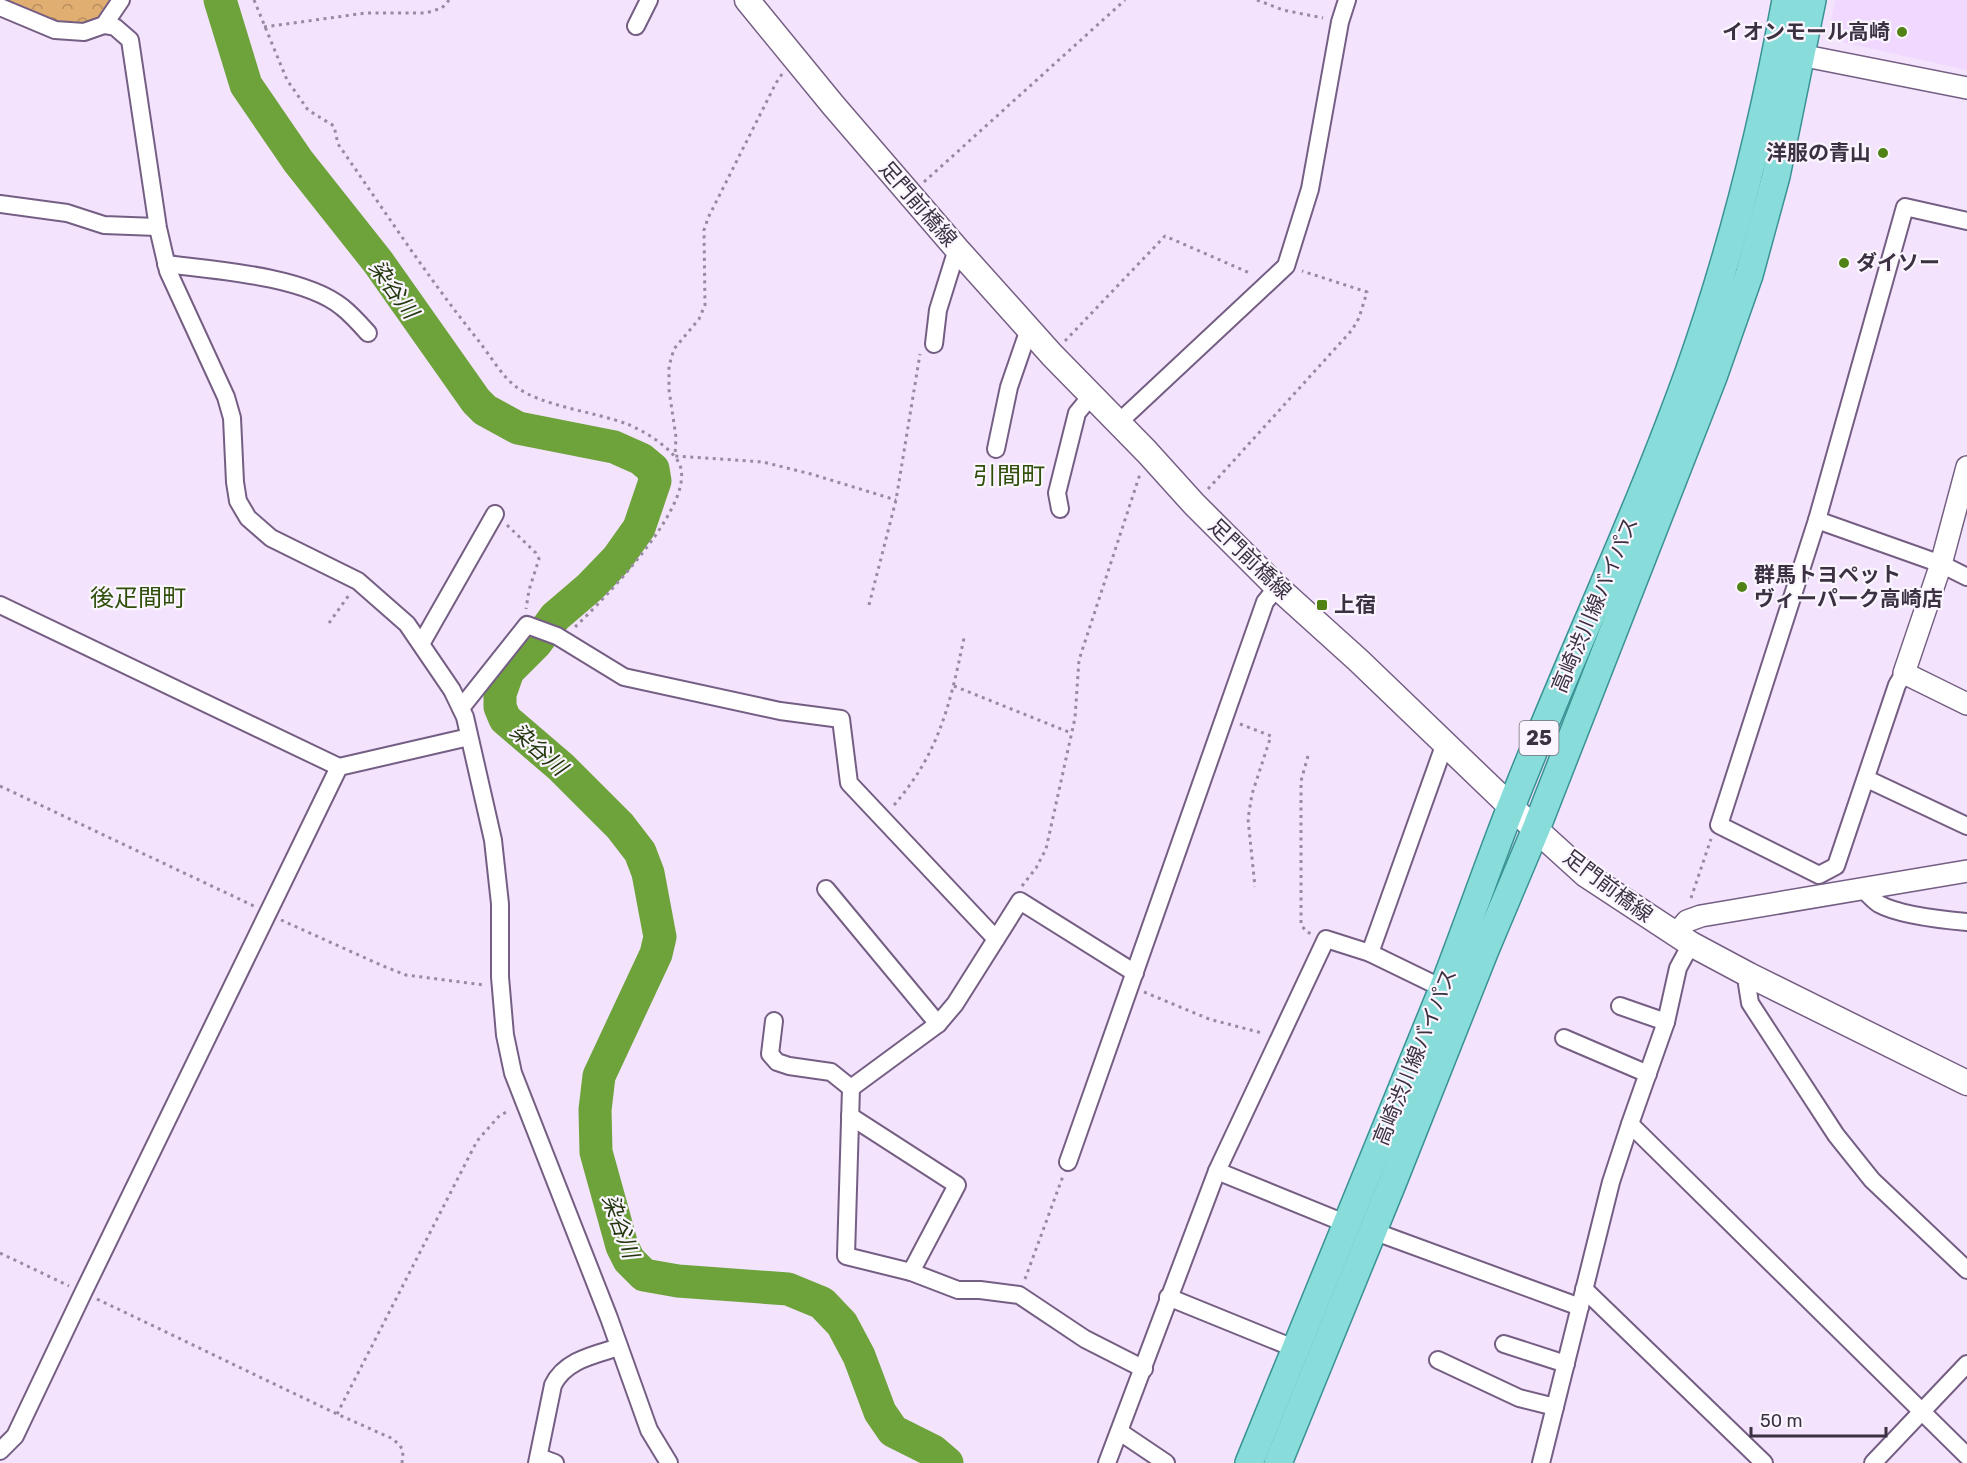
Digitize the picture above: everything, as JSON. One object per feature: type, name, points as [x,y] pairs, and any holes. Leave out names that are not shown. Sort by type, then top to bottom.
[{"type":"main road","name":"足門前橋線","points":[[747,0],[957,249],[1052,356],[1117,424],[1277,587],[1358,660],[1511,807],[1586,875],[1683,939],[1749,975],[1967,1083]]},
{"type":"main road","name":"高崎渋川線バイパス","points":[[1249,1463],[1296,1349],[1360,1228],[1485,950],[1536,829],[1713,377],[1749,275],[1776,176],[1789,53],[1786,0]]},
{"type":"main road","name":"高崎渋川線バイパス","points":[[1278,1463],[1443,988],[1511,807],[1656,458],[1690,370],[1725,262],[1750,169],[1789,53],[1812,0]]},
{"type":"street","points":[[104,25],[121,0]]},
{"type":"street","points":[[636,26],[649,0]]},
{"type":"street","points":[[1117,424],[1287,266],[1310,189],[1340,22],[1347,0]]},
{"type":"street","points":[[0,7],[56,30],[84,32],[104,25],[115,27],[130,40],[157,227],[166,264],[226,397],[232,418],[238,501],[248,518],[272,538],[358,581],[407,624],[452,690],[461,708],[493,840],[500,904],[501,988],[505,1035],[513,1072],[649,1430],[669,1463]]},
{"type":"street","points":[[1789,53],[1967,88]]},
{"type":"street","points":[[0,204],[67,213],[104,225],[157,227]]},
{"type":"street","points":[[1966,472],[1941,564],[1836,866],[1819,875],[1719,825],[1817,520],[1905,207],[1967,221]]},
{"type":"street","points":[[927,346],[957,249]]},
{"type":"street","points":[[166,264],[244,273],[310,291],[340,306],[368,333]]},
{"type":"street","points":[[996,450],[1009,387],[1029,329]]},
{"type":"street","points":[[1060,509],[1057,493],[1077,413],[1091,396]]},
{"type":"street","points":[[421,644],[495,514]]},
{"type":"street","points":[[1817,520],[1941,564],[1967,577]]},
{"type":"street","points":[[1068,1162],[1265,602],[1277,587]]},
{"type":"street","points":[[0,605],[339,767],[469,737]]},
{"type":"street","points":[[461,708],[527,626],[557,636],[624,677],[780,711],[841,719],[849,783],[996,939]]},
{"type":"street","points":[[1904,673],[1967,704]]},
{"type":"street","points":[[1370,953],[1445,743]]},
{"type":"street","points":[[0,1451],[15,1436],[339,767]]},
{"type":"street","points":[[1867,779],[1967,826]]},
{"type":"street","points":[[1541,1463],[1611,1182],[1666,1022],[1687,921],[1701,916],[1967,871]]},
{"type":"street","points":[[1862,888],[1878,904],[1924,916],[1967,922]]},
{"type":"street","points":[[826,889],[938,1024]]},
{"type":"street","points":[[851,1088],[938,1024],[955,1005],[1020,901],[1132,980]]},
{"type":"street","points":[[1107,1463],[1217,1171],[1326,939],[1370,953],[1443,988]]},
{"type":"street","points":[[1749,975],[1747,984],[1750,1003],[1836,1135],[1889,1198],[1967,1270]]},
{"type":"street","points":[[1620,1006],[1666,1022]]},
{"type":"street","points":[[774,1021],[770,1054],[777,1062],[831,1072],[851,1088]]},
{"type":"street","points":[[1564,1038],[1648,1074]]},
{"type":"street","points":[[851,1088],[846,1256],[911,1272],[958,1290],[1019,1295],[1084,1339],[1143,1369]]},
{"type":"street","points":[[850,1116],[957,1185],[911,1272]]},
{"type":"street","points":[[1630,1124],[1967,1455]]},
{"type":"street","points":[[1217,1171],[1360,1228],[1580,1307]]},
{"type":"street","points":[[1584,1289],[1764,1463]]},
{"type":"street","points":[[1168,1297],[1296,1349]]},
{"type":"street","points":[[1504,1344],[1566,1364]]},
{"type":"street","points":[[555,1463],[538,1460],[553,1385],[558,1375],[577,1361],[619,1347]]},
{"type":"street","points":[[1438,1360],[1519,1398],[1555,1407]]},
{"type":"street","points":[[1873,1463],[1967,1364]]},
{"type":"street","points":[[1120,1432],[1166,1463]]},
{"type":"path","points":[[254,0],[287,80],[308,110],[334,126],[338,144],[452,309],[514,386],[533,396],[628,424],[653,438],[675,456],[681,469],[679,490],[666,523],[600,603],[574,628],[557,636]]},
{"type":"path","points":[[264,27],[366,13],[426,13],[442,8],[449,0]]},
{"type":"path","points":[[910,195],[1125,0]]},
{"type":"path","points":[[1257,0],[1283,10],[1340,22]]},
{"type":"path","points":[[675,456],[676,437],[669,390],[669,366],[674,348],[699,319],[705,305],[704,230],[776,83],[795,59]]},
{"type":"path","points":[[1052,356],[1165,236],[1270,282]]},
{"type":"path","points":[[1194,504],[1344,339],[1359,318],[1367,292],[1287,266]]},
{"type":"path","points":[[869,605],[896,500],[927,346]]},
{"type":"path","points":[[1020,901],[1017,893],[1036,868],[1046,849],[1075,718],[1080,660],[1147,452]]},
{"type":"path","points":[[675,456],[763,462],[896,500]]},
{"type":"path","points":[[495,514],[536,553],[539,560],[529,590],[526,608],[527,626]]},
{"type":"path","points":[[329,623],[358,581]]},
{"type":"path","points":[[883,818],[914,783],[928,759],[954,686],[964,638]]},
{"type":"path","points":[[954,686],[1071,734]]},
{"type":"path","points":[[1225,718],[1271,736],[1252,794],[1248,819],[1255,887]]},
{"type":"path","points":[[1308,756],[1301,781],[1301,925],[1307,932],[1326,939]]},
{"type":"path","points":[[0,786],[383,966],[406,975],[501,988]]},
{"type":"path","points":[[1688,908],[1713,833],[1719,825]]},
{"type":"path","points":[[1132,980],[1209,1019],[1278,1038]]},
{"type":"path","points":[[337,1414],[477,1141],[500,1114],[525,1105]]},
{"type":"path","points":[[1019,1295],[1068,1162]]},
{"type":"path","points":[[0,1253],[391,1438],[400,1445],[403,1452],[402,1463]]},
{"type":"shaded area","name":"イオンモール高崎","points":[[1835,0],[1967,0],[1967,70],[1842,42],[1831,22]]},
{"type":"green space","points":[[0,0],[121,0],[84,32]]},
{"type":"waterway","name":"染谷川","points":[[220,0],[246,85],[298,161],[378,262],[476,401],[485,410],[518,428],[614,447],[641,459],[653,469],[655,481],[639,528],[617,559],[590,587],[555,617],[536,643],[508,671],[500,694],[500,707],[505,719],[561,767],[620,826],[640,852],[648,873],[660,937],[656,954],[599,1076],[595,1110],[596,1152],[622,1246],[629,1260],[644,1275],[678,1281],[788,1289],[822,1303],[842,1324],[859,1356],[880,1412],[893,1431],[933,1451],[947,1463]]},
{"type":"place","name":"イオンモール高崎","points":[[1902,32]]},
{"type":"place","name":"洋服の青山","points":[[1883,153]]},
{"type":"place","name":"ダイソー","points":[[1844,263]]},
{"type":"place","name":"群馬トヨペット ヴィーパーク高崎店","points":[[1742,587]]},
{"type":"place","name":"上宿","points":[[1322,605]]},
{"type":"district","name":"引間町","points":[[1009,476]]},
{"type":"district","name":"後疋間町","points":[[138,598]]}]
